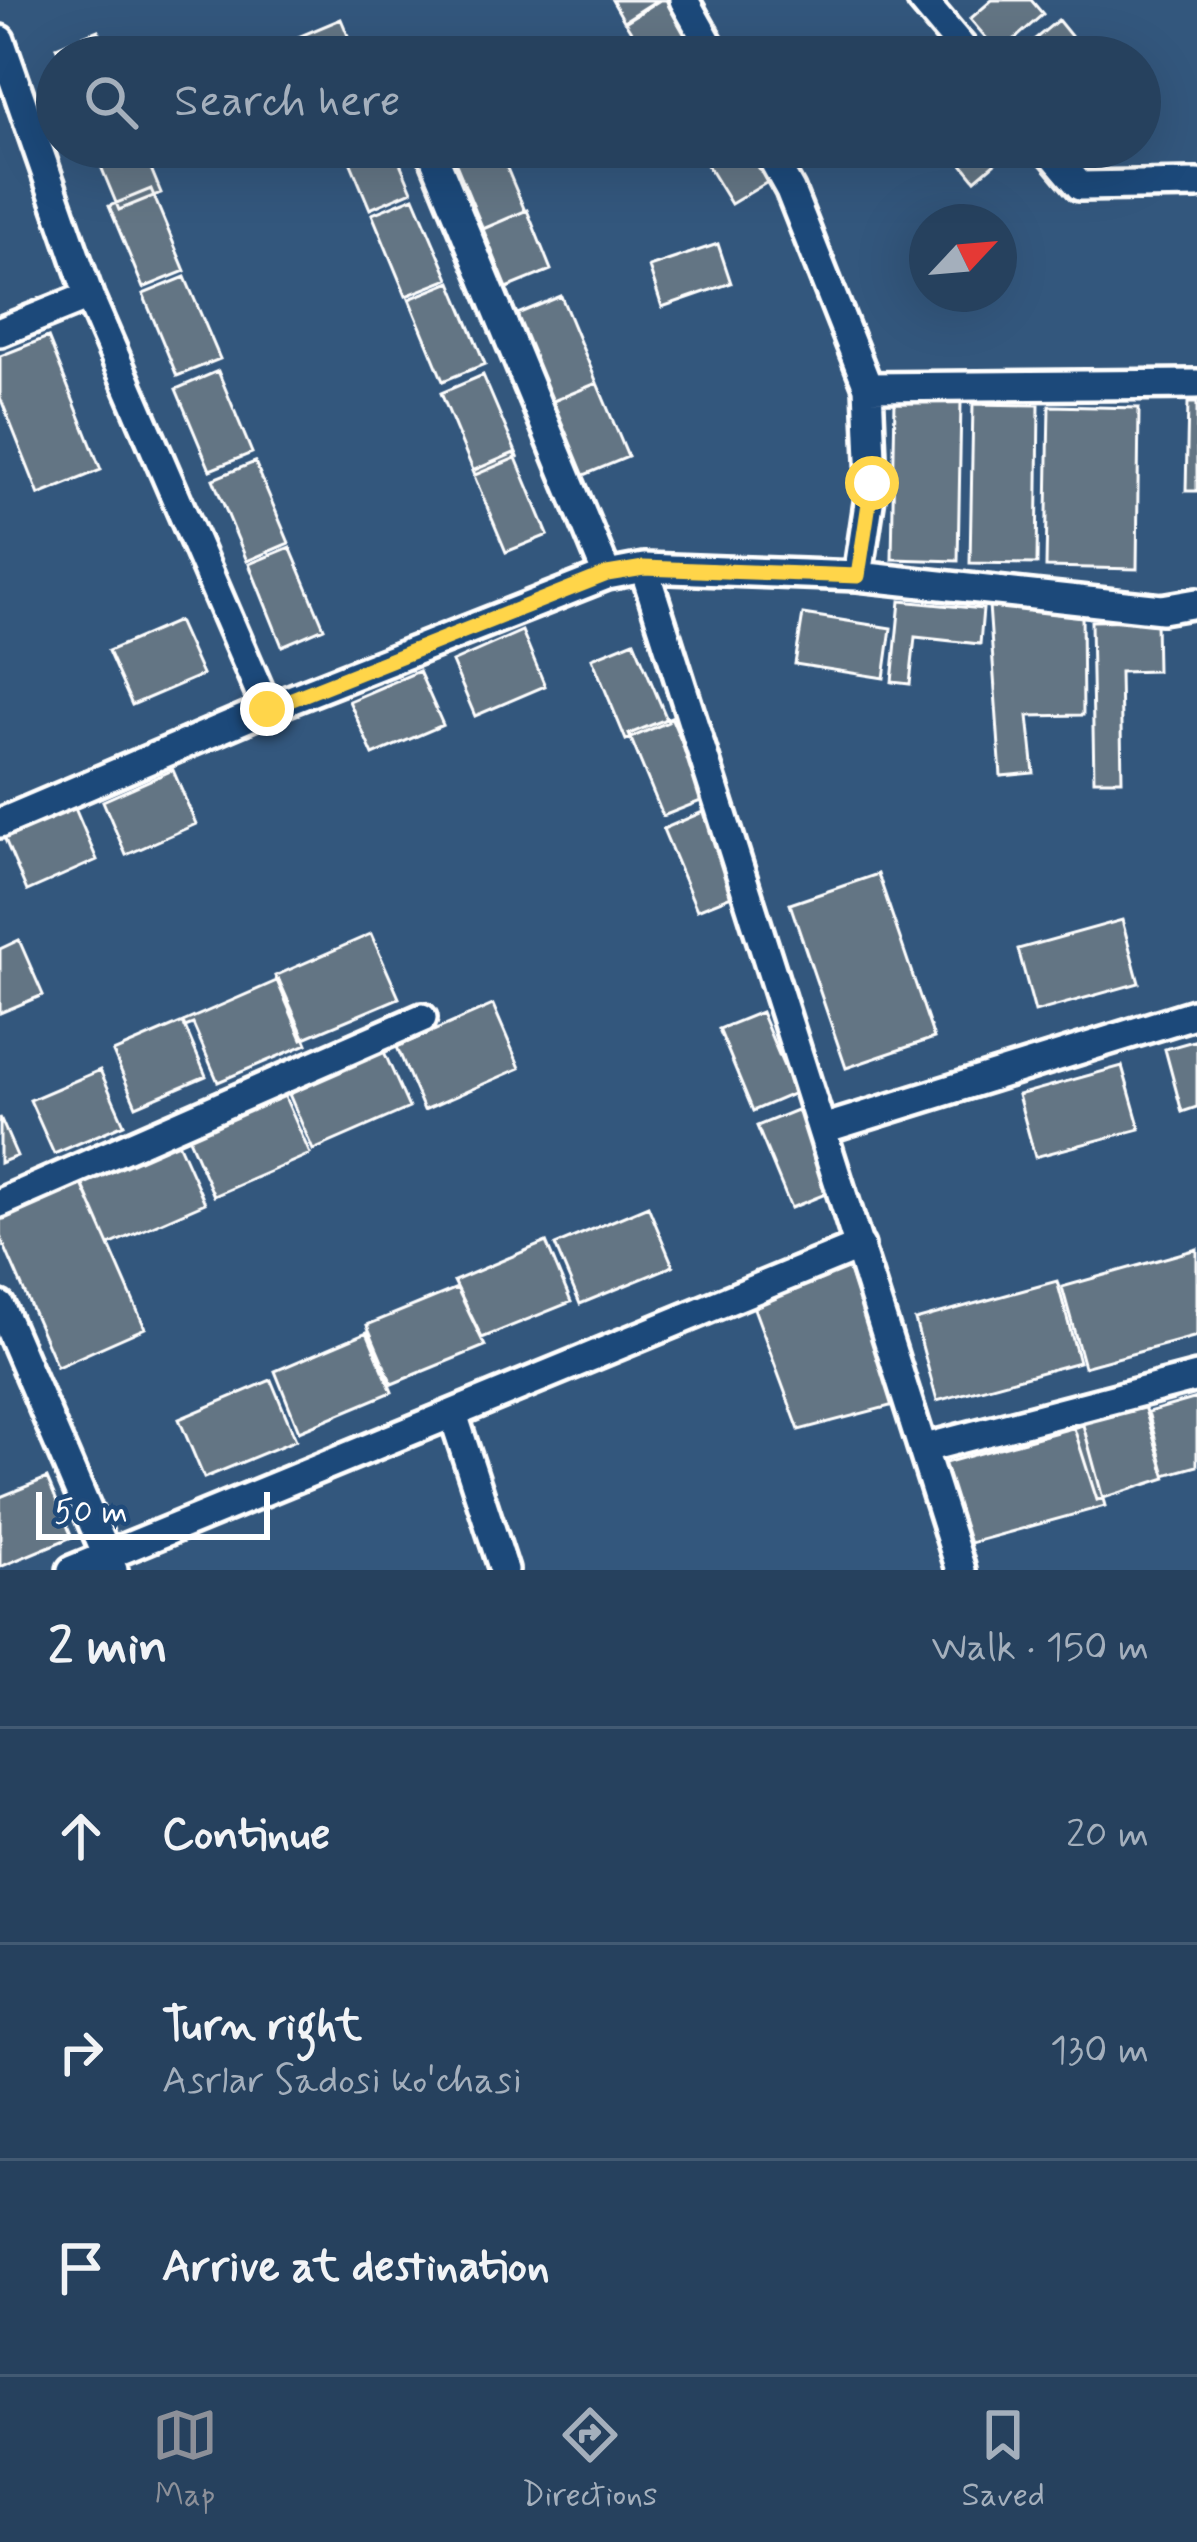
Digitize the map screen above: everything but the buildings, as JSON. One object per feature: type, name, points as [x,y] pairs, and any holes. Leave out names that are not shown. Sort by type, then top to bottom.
[{"type":"street","points":[[684,0],[704,36]]},
{"type":"street","points":[[922,0],[952,36]]},
{"type":"street","points":[[0,40],[36,144]]},
{"type":"street","points":[[44,168],[89,296],[267,709]]},
{"type":"street","points":[[439,168],[607,574]]},
{"type":"street","points":[[778,168],[868,387],[872,483],[858,576]]},
{"type":"street","points":[[1065,168],[1080,186],[1197,184]]},
{"type":"street","points":[[0,332],[89,296]]},
{"type":"street","points":[[868,387],[1197,384]]},
{"type":"street","points":[[644,568],[961,1570]]},
{"type":"street","points":[[0,824],[267,709],[607,574],[644,568],[858,576],[1162,609],[1197,603]]},
{"type":"street","points":[[823,1129],[1197,1013]]},
{"type":"street","points":[[0,1203],[422,1018]]},
{"type":"street","points":[[72,1570],[110,1563],[453,1414],[860,1246]]},
{"type":"street","points":[[0,1306],[110,1563]]},
{"type":"street","points":[[925,1448],[1197,1377]]},
{"type":"street","points":[[453,1414],[504,1570]]},
{"type":"route","points":[[267,709],[607,574],[644,568],[858,576],[872,483]]}]
